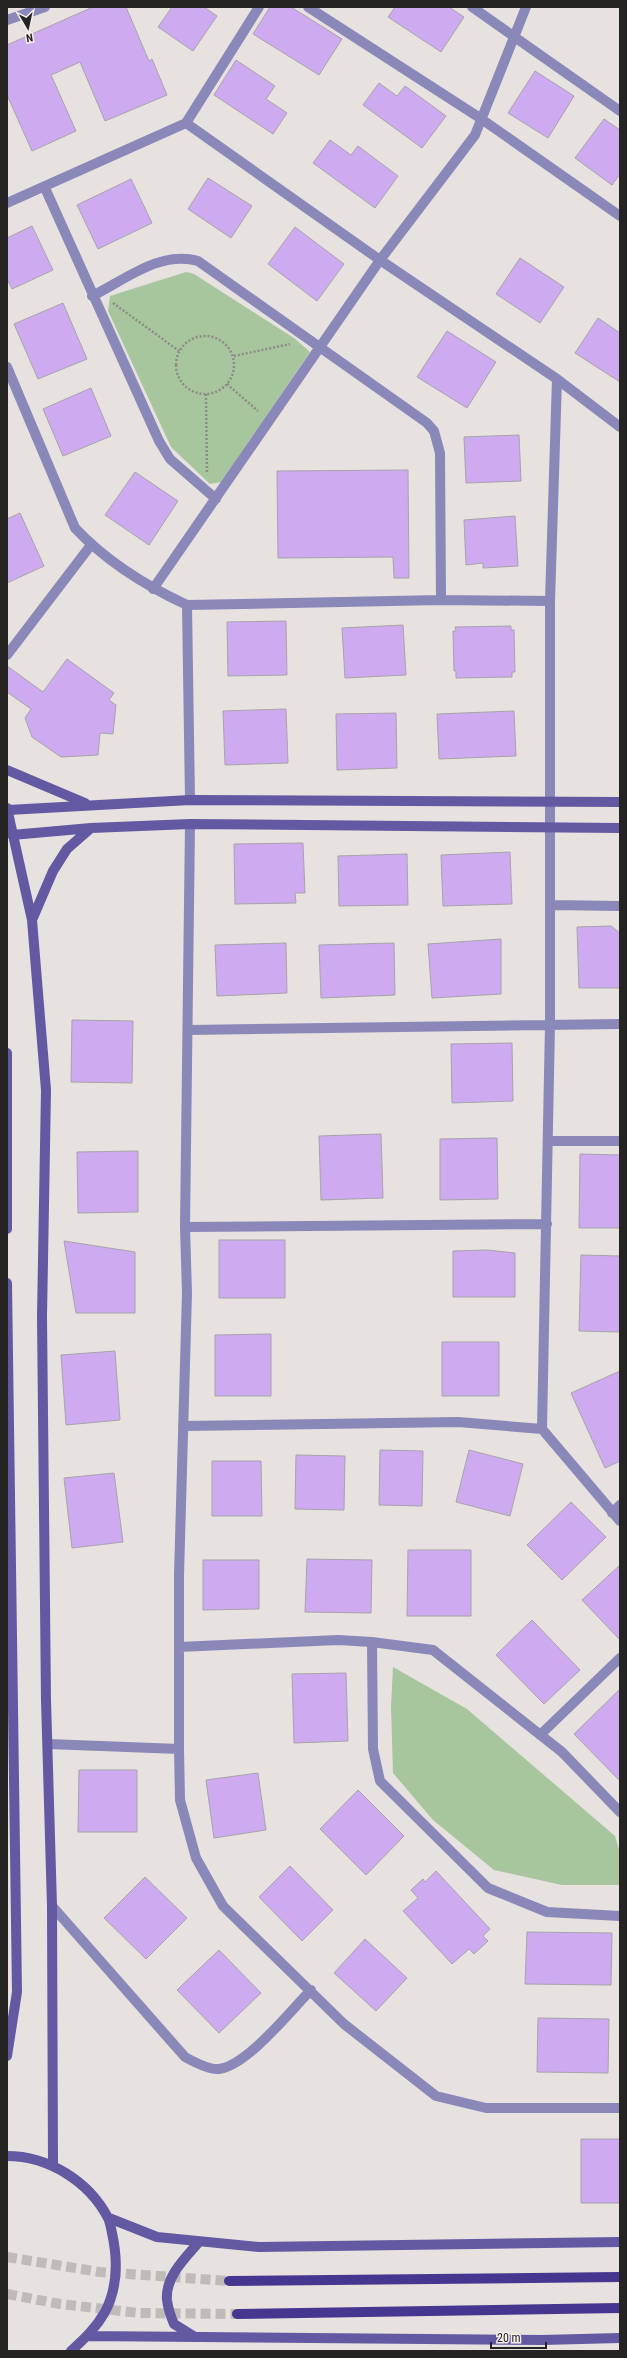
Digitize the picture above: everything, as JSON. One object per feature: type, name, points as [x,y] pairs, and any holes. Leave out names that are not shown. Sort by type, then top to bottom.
[{"type":"main road","points":[[7,770],[20,777],[89,805]]},
{"type":"main road","points":[[53,2165],[52,1906],[48,1744],[42,1317],[46,1090],[32,920],[20,859],[12,835],[7,809],[190,800],[620,802]]},
{"type":"main road","points":[[12,835],[91,828],[190,824],[550,826],[620,828]]},
{"type":"main road","points":[[32,920],[53,871],[67,849],[91,828]]},
{"type":"main road","points":[[7,1053],[7,1229]]},
{"type":"main road","points":[[7,1283],[10,1738],[17,1992],[7,2056]]},
{"type":"main road","points":[[7,2156],[31,2158],[53,2165],[72,2177],[89,2192],[108,2218],[116,2251],[116,2272],[112,2293],[104,2312],[87,2336],[71,2351]]},
{"type":"main road","points":[[108,2218],[157,2237],[259,2247],[620,2242]]},
{"type":"main road","points":[[196,2337],[174,2324],[167,2300],[170,2283],[177,2267],[199,2242]]},
{"type":"main road","points":[[229,2281],[620,2277]]},
{"type":"main road","points":[[237,2314],[620,2308]]},
{"type":"main road","points":[[87,2336],[534,2340],[620,2338]]},
{"type":"street","points":[[7,20],[45,7]]},
{"type":"street","points":[[7,203],[44,188],[186,123],[259,7]]},
{"type":"street","points":[[308,7],[480,118],[620,216]]},
{"type":"street","points":[[472,7],[620,111]]},
{"type":"street","points":[[153,589],[212,496],[269,420],[315,343],[475,135],[480,118],[526,7]]},
{"type":"street","points":[[186,123],[380,260],[557,379],[620,427]]},
{"type":"street","points":[[44,188],[95,294],[166,453],[170,460],[212,496]]},
{"type":"street","points":[[95,294],[162,260],[185,257],[198,261],[427,423],[434,431],[440,453],[441,600]]},
{"type":"street","points":[[7,367],[75,528],[91,545],[153,589],[187,605],[441,600],[550,601]]},
{"type":"street","points":[[557,379],[550,601],[549,801],[551,905],[549,1141],[542,1429],[620,1521]]},
{"type":"street","points":[[7,655],[91,545]]},
{"type":"street","points":[[187,605],[190,800]]},
{"type":"street","points":[[190,824],[186,1227],[187,1293],[179,1648],[179,1749],[180,1800],[196,1858],[223,1906],[311,1990],[344,2024],[436,2096],[486,2108],[620,2108]]},
{"type":"street","points":[[551,905],[620,906]]},
{"type":"street","points":[[189,1030],[620,1024]]},
{"type":"street","points":[[549,1141],[620,1141]]},
{"type":"street","points":[[186,1227],[547,1224]]},
{"type":"street","points":[[183,1426],[458,1422],[542,1429]]},
{"type":"street","points":[[612,1513],[620,1505]]},
{"type":"street","points":[[179,1648],[338,1640],[372,1642],[433,1650],[562,1752],[620,1812]]},
{"type":"street","points":[[372,1642],[372,1749],[380,1781],[488,1888],[547,1912],[620,1916]]},
{"type":"street","points":[[540,1735],[620,1658]]},
{"type":"street","points":[[48,1744],[179,1749]]},
{"type":"street","points":[[52,1906],[185,2057],[196,2063],[217,2070],[228,2067],[254,2049],[311,1990]]},
{"type":"path","points":[[95,294],[179,351]]},
{"type":"path","points":[[208,335],[219,339],[228,346],[234,356],[235,368],[227,384],[214,393],[206,394],[191,391],[182,384],[177,374],[176,362],[179,351],[186,342],[197,336],[208,335]]},
{"type":"path","points":[[234,356],[315,343]]},
{"type":"path","points":[[227,384],[269,420]]},
{"type":"path","points":[[206,394],[212,496]]},
{"type":"green space","points":[[186,272],[194,274],[294,338],[310,352],[221,482],[210,484],[171,447],[108,311],[110,296]]},
{"type":"green space","points":[[393,1667],[467,1709],[615,1836],[620,1853],[620,1885],[562,1885],[494,1870],[433,1820],[393,1773],[391,1706]]},
{"type":"building","points":[[93,7],[126,7],[149,61],[152,59],[167,95],[105,121],[80,62],[51,75],[76,131],[32,151],[7,95],[7,45]]},
{"type":"building","points":[[172,7],[204,7],[217,16],[193,51],[158,27]]},
{"type":"building","points":[[270,7],[291,7],[342,39],[319,75],[253,34]]},
{"type":"building","points":[[395,7],[449,7],[464,17],[441,52],[388,17]]},
{"type":"building","points":[[236,60],[275,86],[266,99],[287,113],[273,134],[214,95]]},
{"type":"building","points":[[535,71],[574,96],[548,138],[508,113]]},
{"type":"building","points":[[379,83],[397,96],[405,86],[446,116],[422,148],[363,105]]},
{"type":"building","points":[[604,119],[620,130],[620,174],[612,185],[575,158]]},
{"type":"building","points":[[330,140],[351,155],[358,146],[398,176],[375,208],[313,163]]},
{"type":"building","points":[[208,178],[252,206],[231,238],[188,209]]},
{"type":"building","points":[[131,179],[152,223],[98,249],[77,205]]},
{"type":"building","points":[[32,226],[53,270],[12,289],[7,279],[7,238]]},
{"type":"building","points":[[295,227],[344,264],[317,301],[268,264]]},
{"type":"building","points":[[520,258],[564,287],[540,323],[496,294]]},
{"type":"building","points":[[63,303],[87,359],[38,379],[14,324]]},
{"type":"building","points":[[598,318],[620,333],[620,382],[575,353]]},
{"type":"building","points":[[447,331],[496,362],[467,408],[417,377]]},
{"type":"building","points":[[91,388],[111,436],[63,456],[43,409]]},
{"type":"building","points":[[519,435],[521,481],[466,483],[464,437]]},
{"type":"building","points":[[408,470],[409,578],[394,578],[393,557],[278,558],[277,471]]},
{"type":"building","points":[[135,472],[178,501],[149,545],[105,515]]},
{"type":"building","points":[[20,513],[44,566],[7,583],[7,519]]},
{"type":"building","points":[[515,516],[518,566],[483,568],[483,563],[466,565],[464,520]]},
{"type":"building","points":[[286,621],[287,675],[228,676],[227,622]]},
{"type":"building","points":[[403,625],[406,675],[345,678],[342,628]]},
{"type":"building","points":[[511,626],[511,630],[514,630],[515,672],[512,672],[512,677],[456,678],[456,671],[454,671],[453,631],[456,631],[455,627]]},
{"type":"building","points":[[67,659],[114,693],[109,700],[116,705],[113,734],[100,733],[98,755],[61,757],[32,737],[25,718],[31,709],[7,692],[7,666],[43,692]]},
{"type":"building","points":[[286,709],[288,763],[225,765],[223,711]]},
{"type":"building","points":[[514,711],[516,756],[439,759],[437,714]]},
{"type":"building","points":[[396,713],[397,768],[337,770],[336,714]]},
{"type":"building","points":[[303,843],[305,893],[295,893],[296,903],[235,904],[234,844]]},
{"type":"building","points":[[510,852],[512,904],[443,906],[441,855]]},
{"type":"building","points":[[407,854],[408,905],[339,906],[338,856]]},
{"type":"building","points":[[611,926],[620,933],[620,988],[579,988],[577,927]]},
{"type":"building","points":[[501,939],[501,994],[432,998],[428,944]]},
{"type":"building","points":[[286,943],[287,993],[217,996],[215,945]]},
{"type":"building","points":[[394,943],[395,995],[321,998],[319,945]]},
{"type":"building","points":[[72,1020],[133,1021],[132,1083],[71,1082]]},
{"type":"building","points":[[512,1043],[513,1101],[452,1103],[451,1044]]},
{"type":"building","points":[[381,1134],[383,1198],[321,1200],[319,1136]]},
{"type":"building","points":[[497,1138],[498,1199],[440,1200],[440,1139]]},
{"type":"building","points":[[138,1151],[138,1212],[78,1213],[77,1152]]},
{"type":"building","points":[[580,1154],[620,1155],[620,1228],[579,1228]]},
{"type":"building","points":[[219,1240],[285,1240],[285,1298],[219,1298]]},
{"type":"building","points":[[64,1241],[135,1252],[135,1313],[76,1313]]},
{"type":"building","points":[[487,1250],[515,1253],[515,1297],[453,1297],[453,1251]]},
{"type":"building","points":[[581,1255],[620,1256],[620,1332],[579,1331]]},
{"type":"building","points":[[271,1334],[271,1396],[215,1396],[215,1335]]},
{"type":"building","points":[[442,1342],[499,1342],[499,1396],[442,1396]]},
{"type":"building","points":[[115,1351],[120,1420],[66,1425],[61,1355]]},
{"type":"building","points":[[620,1371],[620,1461],[605,1468],[571,1393]]},
{"type":"building","points":[[380,1450],[423,1451],[422,1506],[379,1505]]},
{"type":"building","points":[[469,1450],[523,1464],[510,1516],[456,1502]]},
{"type":"building","points":[[296,1455],[345,1456],[344,1510],[295,1509]]},
{"type":"building","points":[[212,1461],[261,1461],[262,1516],[212,1516]]},
{"type":"building","points":[[114,1473],[123,1542],[72,1548],[64,1478]]},
{"type":"building","points":[[571,1502],[606,1537],[562,1580],[527,1545]]},
{"type":"building","points":[[408,1550],[471,1550],[471,1616],[407,1616]]},
{"type":"building","points":[[307,1559],[372,1560],[371,1613],[305,1612]]},
{"type":"building","points":[[203,1560],[259,1560],[259,1609],[203,1610]]},
{"type":"building","points":[[620,1565],[620,1640],[582,1600]]},
{"type":"building","points":[[532,1620],[580,1670],[544,1704],[496,1655]]},
{"type":"building","points":[[346,1673],[348,1741],[294,1743],[292,1674]]},
{"type":"building","points":[[620,1689],[620,1781],[574,1734]]},
{"type":"building","points":[[79,1770],[137,1770],[137,1832],[78,1832]]},
{"type":"building","points":[[258,1773],[266,1830],[214,1838],[206,1780]]},
{"type":"building","points":[[358,1790],[404,1836],[366,1875],[320,1829]]},
{"type":"building","points":[[290,1866],[333,1910],[302,1941],[259,1897]]},
{"type":"building","points":[[436,1871],[490,1929],[483,1936],[488,1941],[474,1954],[469,1949],[452,1964],[403,1911],[418,1898],[411,1890],[423,1879],[425,1882]]},
{"type":"building","points":[[145,1877],[187,1918],[146,1959],[104,1918]]},
{"type":"building","points":[[527,1932],[612,1933],[611,1985],[525,1984]]},
{"type":"building","points":[[365,1939],[407,1978],[376,2011],[334,1973]]},
{"type":"building","points":[[219,1950],[261,1993],[219,2033],[177,1990]]},
{"type":"building","points":[[538,2018],[609,2019],[608,2073],[537,2072]]},
{"type":"building","points":[[581,2139],[620,2139],[620,2203],[581,2203]]},
{"type":"tunnel","points":[[7,2257],[100,2272],[229,2281]]},
{"type":"tunnel","points":[[7,2294],[60,2304],[139,2313],[237,2314]]}]
